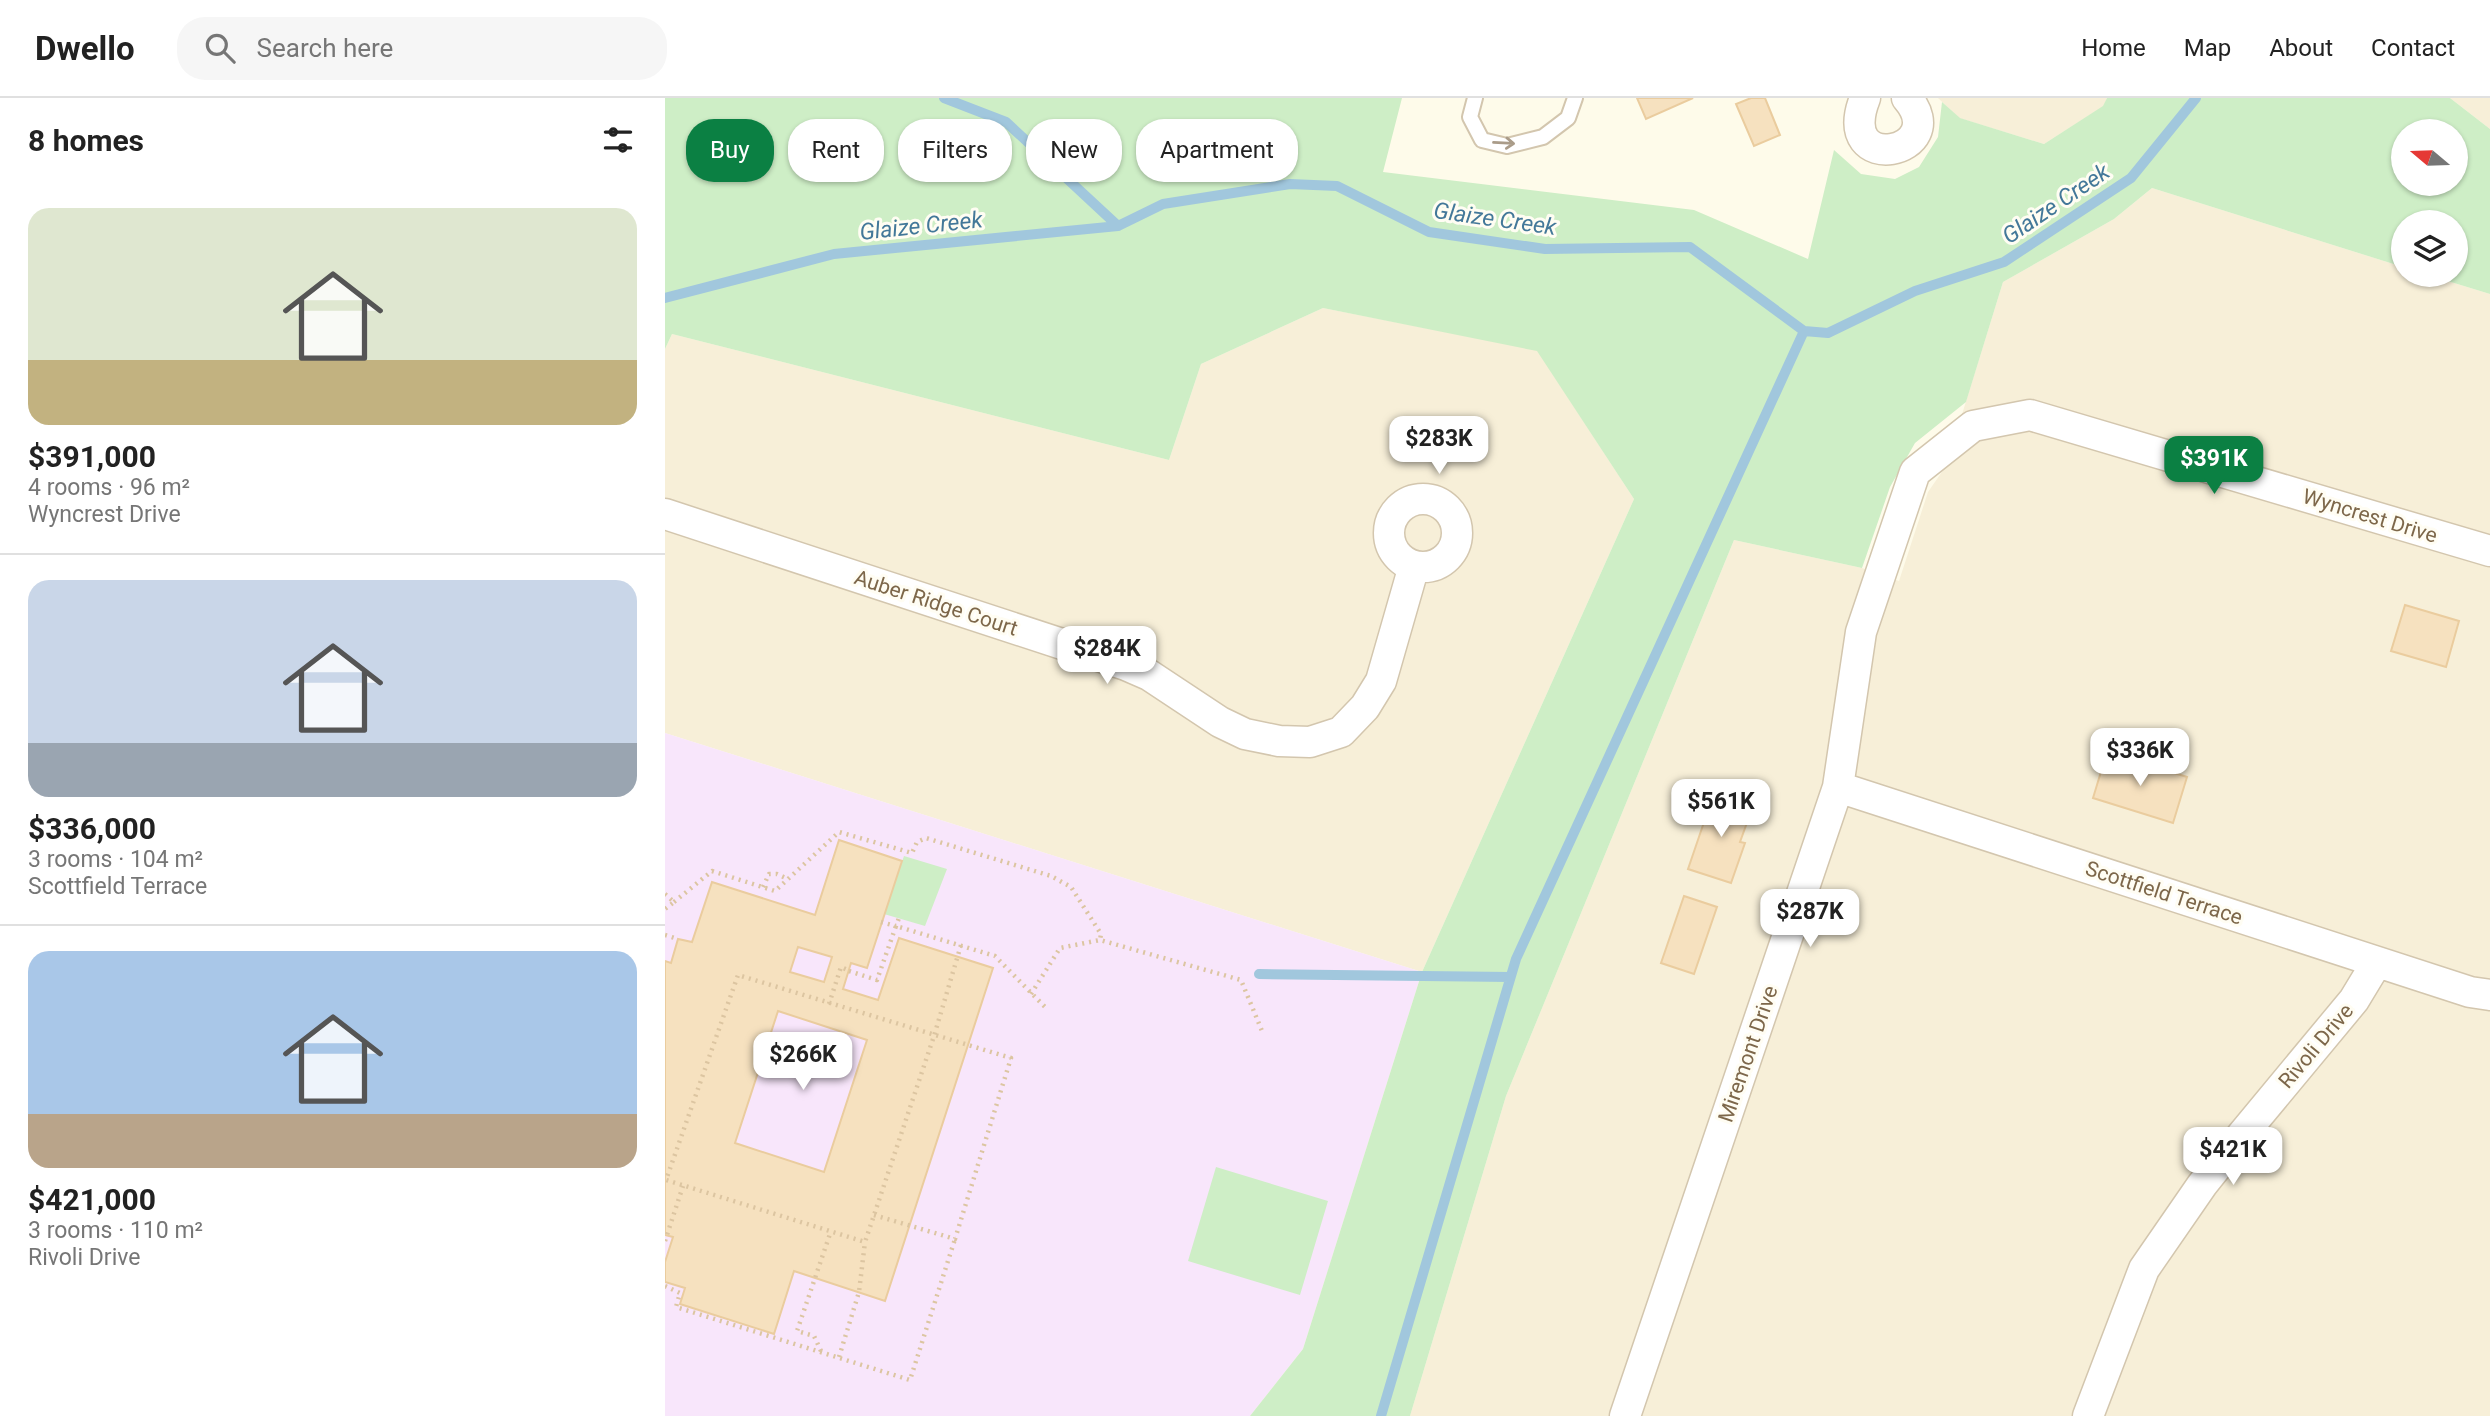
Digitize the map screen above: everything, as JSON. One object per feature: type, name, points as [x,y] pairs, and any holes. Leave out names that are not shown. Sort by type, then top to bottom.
[{"type":"street","points":[[1865,98],[1859,118],[1860,130],[1873,146],[1882,150],[1894,150],[1904,145],[1912,139],[1917,130],[1917,117],[1907,98]]},
{"type":"street","name":"Wyncrest Drive","points":[[1935,455],[1973,426],[2030,415],[2490,551]]},
{"type":"street","name":"Miremont Drive","points":[[1625,1416],[1838,787],[1861,632],[1915,472],[1935,455]]},
{"type":"street","name":"Auber Ridge Court","points":[[665,514],[1126,665],[1149,675],[1220,722],[1245,734],[1279,741],[1310,742],[1341,732],[1365,707],[1381,681],[1414,566]]},
{"type":"street","name":"Scottfield Terrace","points":[[1838,787],[2470,992],[2490,995]]},
{"type":"street","name":"Rivoli Drive","points":[[2088,1416],[2144,1269],[2202,1185],[2354,1000],[2377,962]]},
{"type":"lane","points":[[1475,98],[1471,117],[1482,140],[1507,146],[1543,137],[1568,118],[1575,98]]},
{"type":"path","points":[[665,908],[712,871],[775,891],[839,832],[911,855],[917,842],[926,838],[1051,876],[1071,887],[1101,934],[1100,940]]},
{"type":"path","points":[[763,887],[769,874],[777,873],[788,879]]},
{"type":"path","points":[[665,894],[674,902]]},
{"type":"path","points":[[829,1003],[841,967],[877,980],[899,918]]},
{"type":"path","points":[[881,922],[995,956],[1045,1007]]},
{"type":"path","points":[[665,935],[678,939]]},
{"type":"path","points":[[1031,994],[1060,948],[1100,940],[1241,980],[1262,1031]]},
{"type":"path","points":[[839,1357],[859,1293],[865,1242],[934,1036],[961,945]]},
{"type":"path","points":[[665,1286],[680,1293],[676,1307],[910,1380],[1011,1058],[738,975],[666,1180],[865,1242]]},
{"type":"path","points":[[665,1241],[683,1186]]},
{"type":"path","points":[[874,1215],[955,1239]]},
{"type":"path","points":[[821,1352],[814,1336],[797,1331],[831,1231]]},
{"type":"shaded area","points":[[1938,98],[2107,98],[2104,106],[2044,144],[1959,118]]},
{"type":"shaded area","points":[[2450,98],[2490,98],[2490,129]]},
{"type":"shaded area","points":[[2152,188],[2391,263],[2391,287],[2467,287],[2490,294],[2490,1416],[1410,1416],[1506,1096],[1734,540],[1862,568],[1899,581],[1928,492],[1946,466],[2003,282],[2114,219]]},
{"type":"shaded area","points":[[1323,308],[1537,350],[1634,499],[1422,972],[665,733],[665,349],[672,334],[1169,460],[1201,364]]},
{"type":"shaded area","points":[[665,733],[1422,972],[1303,1349],[1250,1416],[665,1416]]},
{"type":"green space","points":[[665,98],[1402,98],[1383,172],[1694,210],[1808,259],[1834,150],[1861,174],[1895,179],[1919,167],[1938,137],[1942,102],[1960,118],[2044,144],[2103,106],[2107,98],[2450,98],[2490,129],[2490,294],[2467,287],[2468,210],[2391,210],[2391,263],[2152,188],[2114,219],[2003,282],[1966,402],[1915,443],[1890,487],[1862,568],[1734,540],[1506,1096],[1410,1416],[1250,1416],[1303,1349],[1422,972],[1634,499],[1537,351],[1323,308],[1201,364],[1169,460],[672,334],[665,349]]},
{"type":"green space","points":[[904,856],[947,869],[925,926],[884,914]]},
{"type":"green space","points":[[1216,1167],[1328,1201],[1300,1295],[1188,1261]]},
{"type":"building","points":[[1637,98],[1693,98],[1646,119]]},
{"type":"building","points":[[1751,98],[1765,98],[1780,135],[1754,146],[1736,104]]},
{"type":"building","points":[[2405,605],[2459,621],[2446,667],[2391,651]]},
{"type":"building","points":[[2107,752],[2187,777],[2173,823],[2093,798]]},
{"type":"building","points":[[1714,793],[1753,806],[1740,842],[1745,843],[1731,883],[1688,869]]},
{"type":"building","points":[[839,840],[902,861],[867,968],[851,963],[843,989],[878,1000],[899,938],[993,968],[885,1301],[794,1271],[774,1334],[680,1304],[685,1288],[665,1282],[665,1262],[673,1237],[665,1235],[665,961],[671,963],[678,939],[692,942],[712,882],[815,915]],"holes":[[[798,947],[832,957],[824,982],[790,972]],[[778,1011],[867,1040],[824,1172],[735,1143]]]},
{"type":"building","points":[[1684,896],[1717,907],[1694,974],[1661,963]]},
{"type":"waterway","points":[[944,98],[1006,122],[1118,226]]},
{"type":"waterway","name":"Glaize Creek","points":[[665,298],[834,254],[1118,226],[1163,204],[1290,184],[1337,186],[1429,232],[1545,249],[1690,247],[1804,331],[1828,333],[1915,291],[2004,262],[2131,178],[2196,98]]},
{"type":"waterway","points":[[1381,1416],[1516,959],[1804,331]]},
{"type":"waterway","points":[[1259,974],[1510,977]]}]
